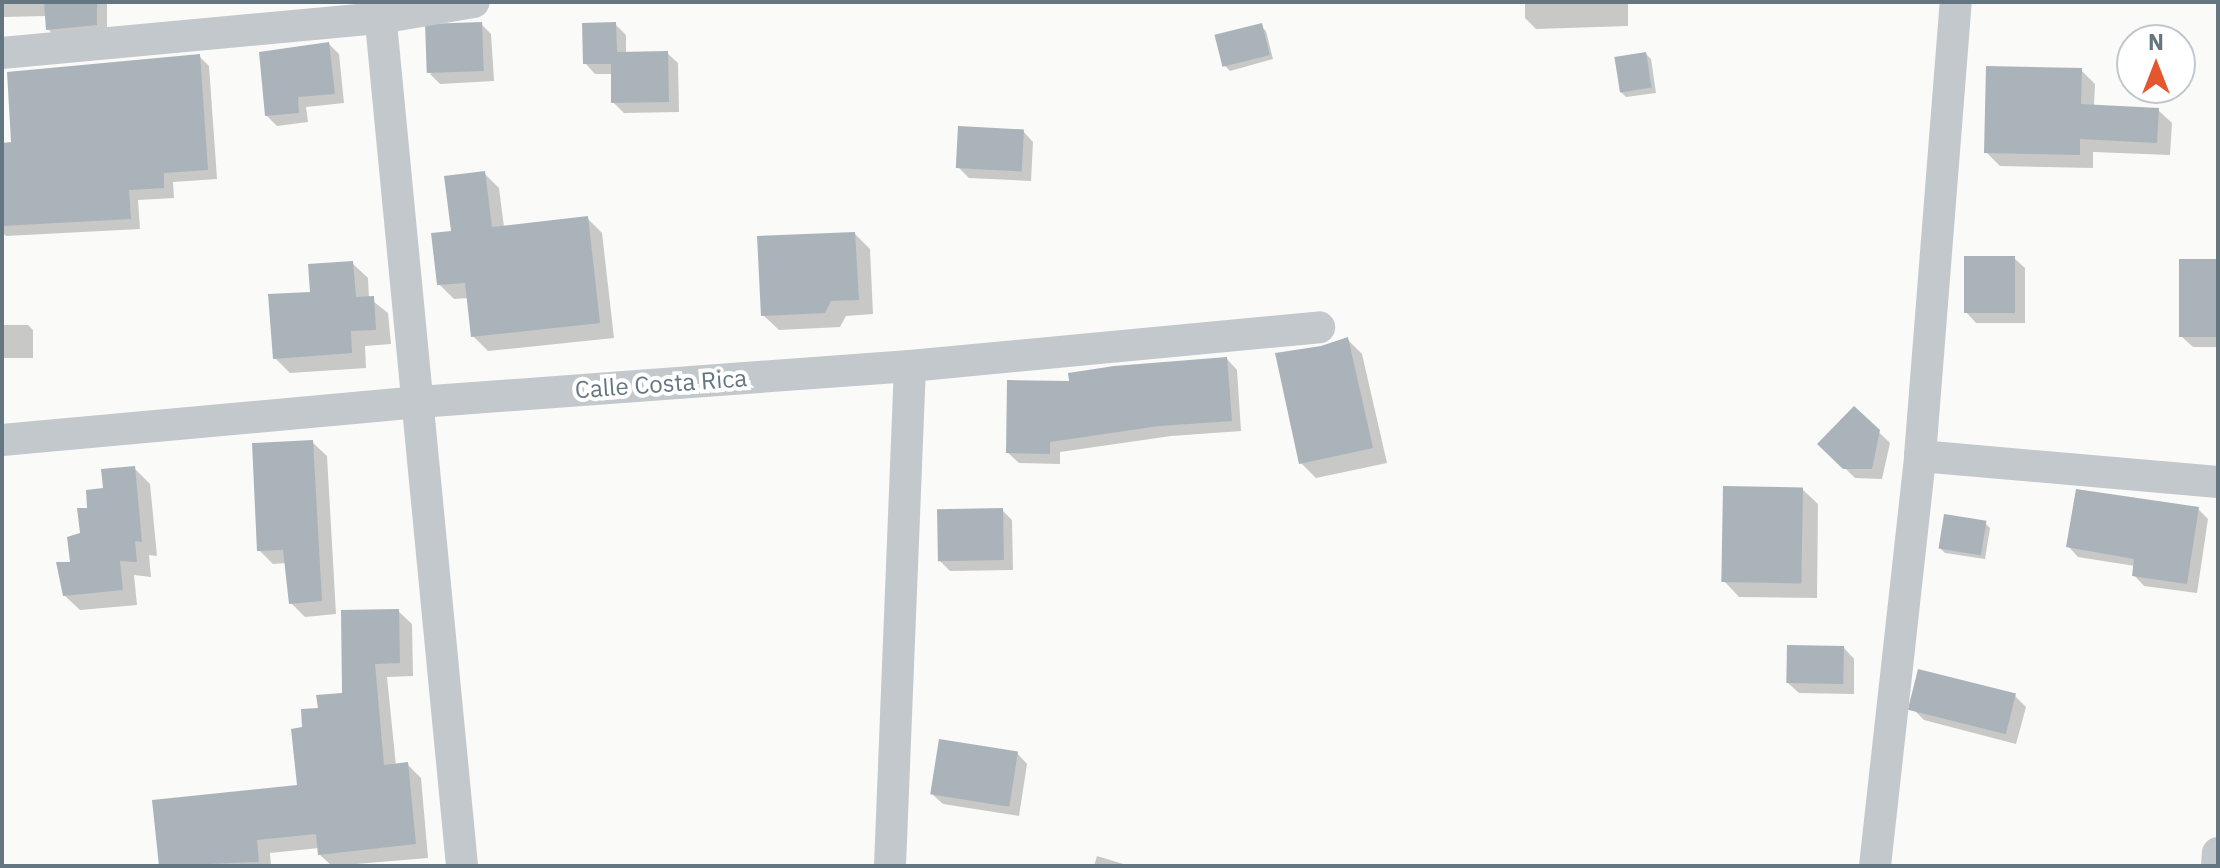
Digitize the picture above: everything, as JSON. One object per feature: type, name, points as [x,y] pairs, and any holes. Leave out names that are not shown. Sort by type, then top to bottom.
[{"type":"street","points":[[2,53],[474,2]]},
{"type":"street","points":[[1875,866],[1920,456],[1956,2]]},
{"type":"street","points":[[379,10],[462,866]]},
{"type":"street","name":"Calle Costa Rica","points":[[2,440],[419,402],[910,366],[1319,327]]},
{"type":"street","points":[[890,866],[910,366]]},
{"type":"street","points":[[1920,456],[2218,482]]},
{"type":"street","points":[[2217,866],[2218,853]]},
{"type":"building","points":[[44,2],[97,2],[97,25],[46,30]]},
{"type":"building","points":[[482,22],[484,71],[427,73],[425,24]]},
{"type":"building","points":[[616,22],[617,52],[668,51],[669,102],[611,103],[611,64],[583,64],[582,23]]},
{"type":"building","points":[[1262,23],[1270,55],[1222,67],[1214,35]]},
{"type":"building","points":[[329,42],[335,94],[298,97],[299,113],[265,116],[259,52]]},
{"type":"building","points":[[1646,52],[1652,88],[1620,93],[1614,57]]},
{"type":"building","points":[[200,54],[208,170],[164,173],[164,188],[129,190],[131,219],[2,226],[2,143],[11,142],[7,72]]},
{"type":"building","points":[[1986,66],[2082,68],[2081,104],[2159,108],[2157,143],[2080,139],[2080,155],[1984,153]]},
{"type":"building","points":[[958,126],[1024,129],[1022,171],[956,168]]},
{"type":"building","points":[[485,171],[492,227],[588,216],[600,323],[471,337],[465,283],[437,285],[431,233],[451,231],[444,176]]},
{"type":"building","points":[[855,232],[859,300],[831,301],[825,313],[761,316],[757,236]]},
{"type":"building","points":[[1964,256],[2015,256],[2015,313],[1964,313]]},
{"type":"building","points":[[2179,259],[2218,259],[2218,337],[2179,337]]},
{"type":"building","points":[[353,261],[356,297],[374,296],[376,330],[351,331],[352,353],[273,359],[268,294],[310,292],[308,264]]},
{"type":"building","points":[[1348,337],[1373,448],[1299,464],[1275,353],[1321,346]]},
{"type":"building","points":[[1227,357],[1232,421],[1159,426],[1050,442],[1050,454],[1006,453],[1007,380],[1069,381],[1068,373],[1114,366]]},
{"type":"building","points":[[1854,406],[1880,430],[1872,469],[1843,469],[1817,444]]},
{"type":"building","points":[[313,440],[322,601],[289,604],[283,550],[257,551],[252,443]]},
{"type":"building","points":[[135,466],[142,542],[135,541],[137,562],[120,561],[123,590],[63,596],[56,562],[70,562],[67,537],[80,533],[77,508],[87,508],[86,490],[103,488],[101,469]]},
{"type":"building","points":[[1723,486],[1803,487],[1801,583],[1721,582]]},
{"type":"building","points":[[2076,489],[2199,507],[2187,584],[2132,576],[2134,559],[2066,547]]},
{"type":"building","points":[[1003,508],[1004,560],[938,561],[937,509]]},
{"type":"building","points":[[1944,514],[1986,521],[1981,555],[1939,549]]},
{"type":"building","points":[[399,609],[400,663],[375,664],[384,765],[408,762],[416,844],[318,855],[316,834],[257,840],[259,862],[159,866],[152,800],[297,785],[291,729],[302,727],[301,709],[318,708],[316,695],[342,693],[341,610]]},
{"type":"building","points":[[1787,645],[1844,646],[1843,684],[1786,683]]},
{"type":"building","points":[[1918,669],[2016,693],[2006,734],[1908,710]]},
{"type":"building","points":[[939,739],[1018,752],[1009,807],[930,794]]}]
